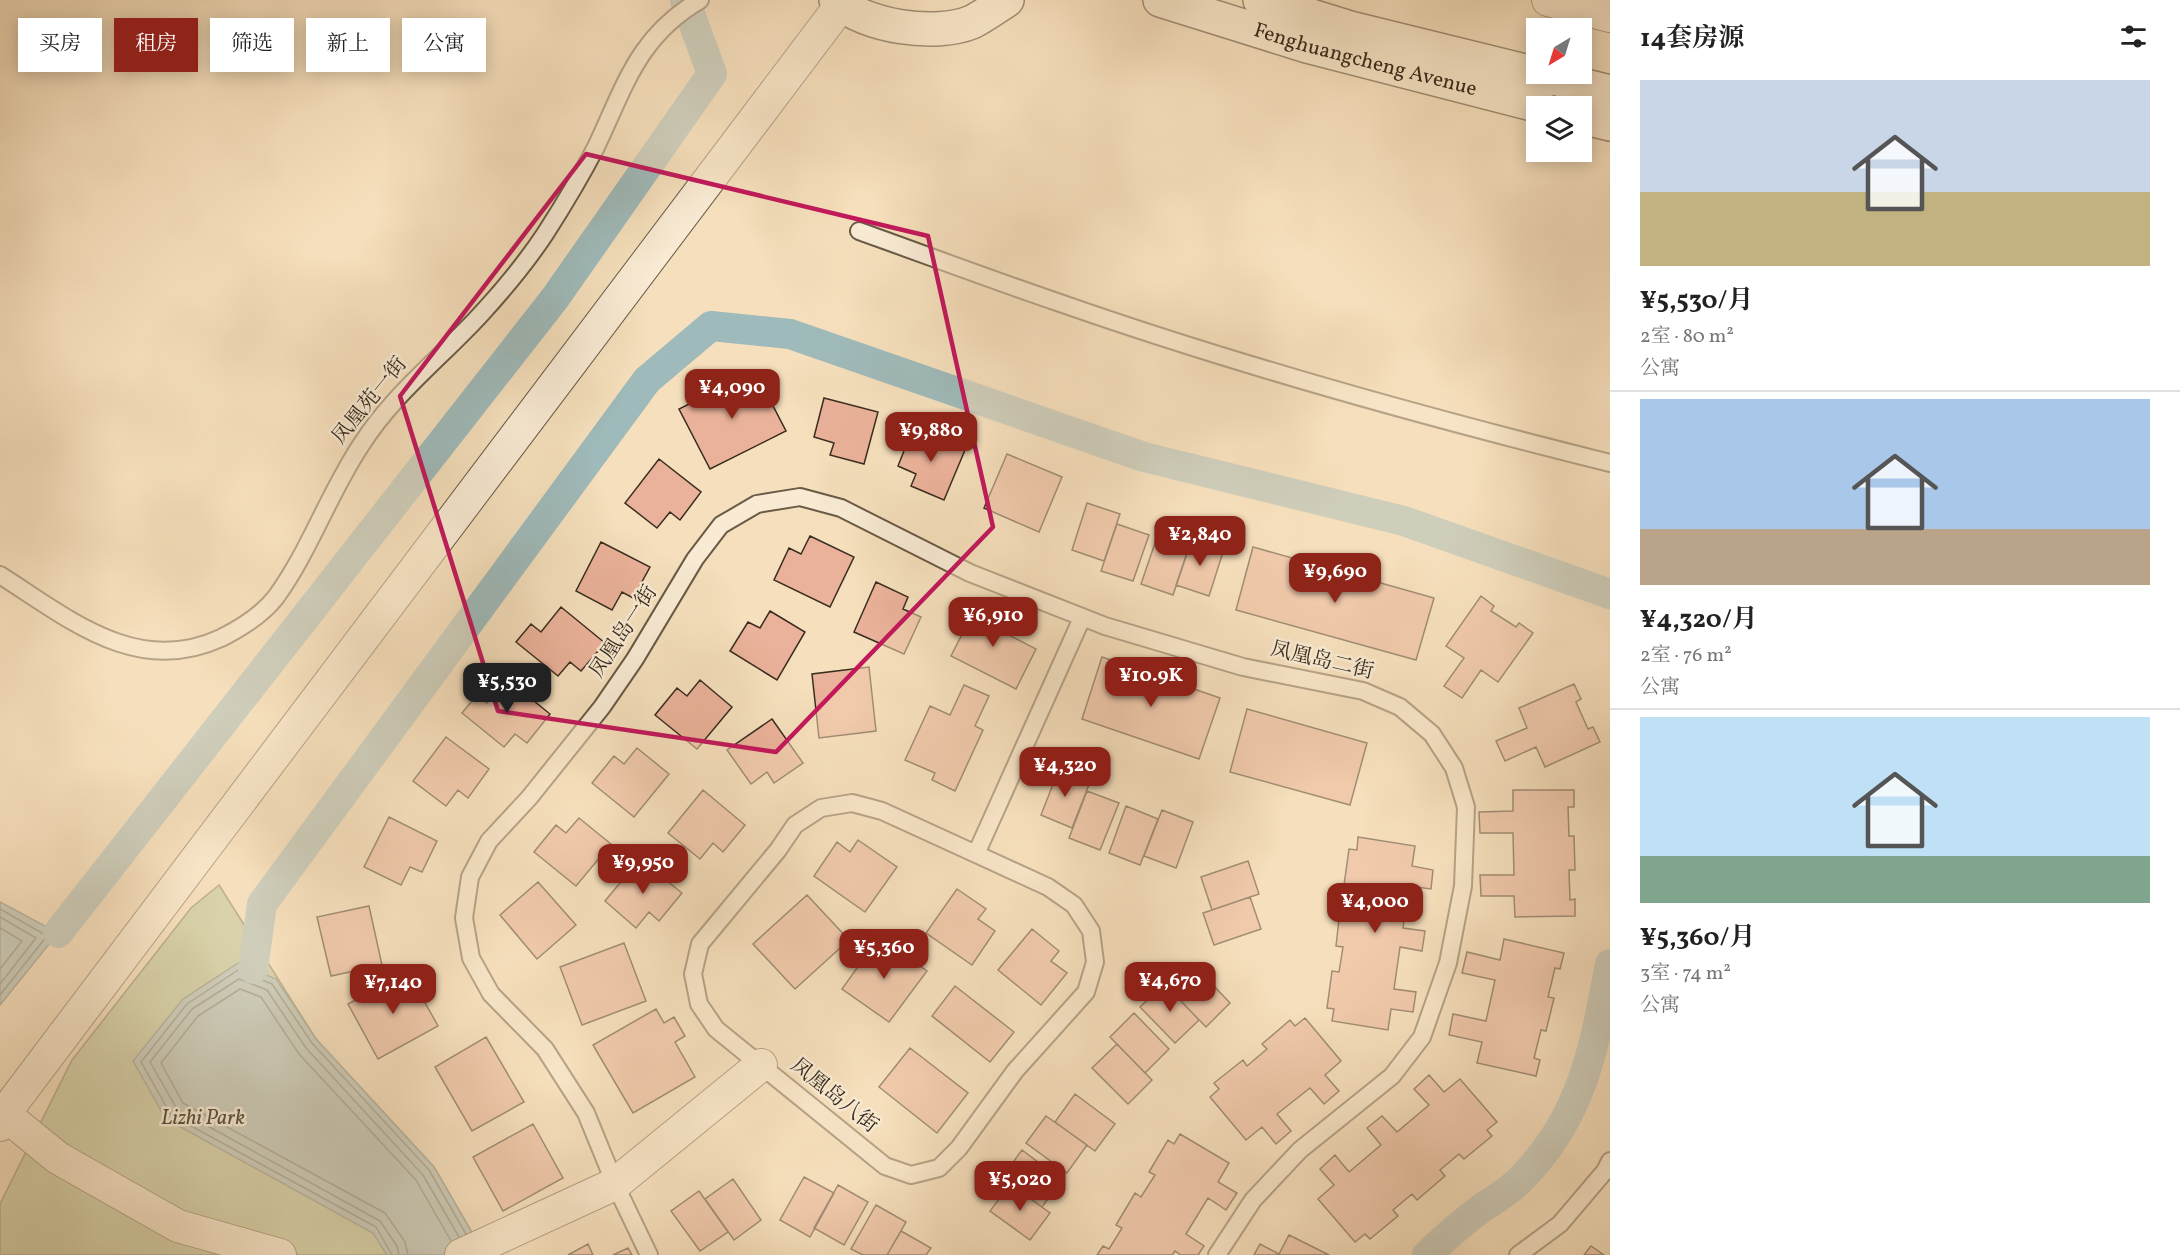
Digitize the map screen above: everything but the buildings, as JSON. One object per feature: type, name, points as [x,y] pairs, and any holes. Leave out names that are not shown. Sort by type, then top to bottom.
[{"type":"main road","points":[[839,2],[868,19],[919,31],[971,22],[1007,0]]},
{"type":"main road","name":"Fenghuangcheng Avenue","points":[[1160,0],[1318,49],[1526,102]]},
{"type":"main road","name":"Fenghuangcheng Avenue","points":[[1260,0],[1350,28],[1610,92]]},
{"type":"main road","points":[[1592,120],[1610,124]]},
{"type":"street","points":[[1548,0],[1610,16]]},
{"type":"street","points":[[280,1255],[178,1226],[58,1158],[2,1120],[839,2]]},
{"type":"street","points":[[460,1255],[615,1184],[761,1065]]},
{"type":"lane","name":"凤凰苑一街","points":[[0,575],[78,625],[117,645],[160,652],[203,646],[243,628],[275,598],[342,474],[386,410],[411,381],[483,313],[544,235],[594,150],[623,86],[646,45],[691,5]]},
{"type":"lane","points":[[859,231],[1061,304],[1265,369],[1471,428],[1610,463]]},
{"type":"lane","name":"凤凰岛一街","points":[[615,1184],[586,1113],[544,1049],[491,994],[471,958],[464,918],[470,877],[489,842],[536,789],[602,707],[654,630],[695,559],[721,525],[758,504],[800,497],[841,508],[970,573],[1082,618]]},
{"type":"lane","points":[[976,854],[1082,618]]},
{"type":"lane","name":"凤凰岛二街","points":[[1082,618],[1174,648],[1244,667],[1363,691],[1400,707],[1432,734],[1454,768],[1466,807],[1463,886],[1457,919],[1448,963],[1422,1037],[1392,1076],[1292,1158],[1253,1200],[1216,1255]]},
{"type":"lane","name":"凤凰岛八街","points":[[852,803],[882,811],[976,854],[1048,887],[1074,905],[1091,931],[1095,962],[1086,992],[1015,1071],[959,1148],[939,1168],[911,1175],[885,1166],[716,1029],[699,1004],[693,974],[700,944],[778,850],[795,825],[821,808],[852,803]]},
{"type":"lane","points":[[1518,1255],[1560,1224],[1605,1171],[1610,1161]]},
{"type":"lane","points":[[615,1184],[649,1255]]},
{"type":"highlighted area","points":[[586,154],[928,236],[993,527],[776,752],[498,711],[400,396]]},
{"type":"green space","name":"Lizhi Park","points":[[219,885],[316,1039],[434,1167],[485,1255],[0,1255],[0,1204],[72,1060],[191,908]]},
{"type":"water","points":[[0,902],[58,933],[0,1005]]},
{"type":"water","points":[[238,963],[276,979],[316,1039],[434,1167],[485,1255],[387,1255],[373,1233],[166,1119],[133,1061],[183,999]]},
{"type":"waterway","points":[[58,933],[555,298],[712,74],[685,0]]},
{"type":"waterway","points":[[253,969],[262,904],[647,380],[711,326],[790,334],[1144,457],[1404,521],[1610,594]]},
{"type":"waterway","points":[[1427,1255],[1479,1210],[1520,1180],[1541,1156],[1558,1131],[1583,1080],[1598,1024],[1610,964]]}]
